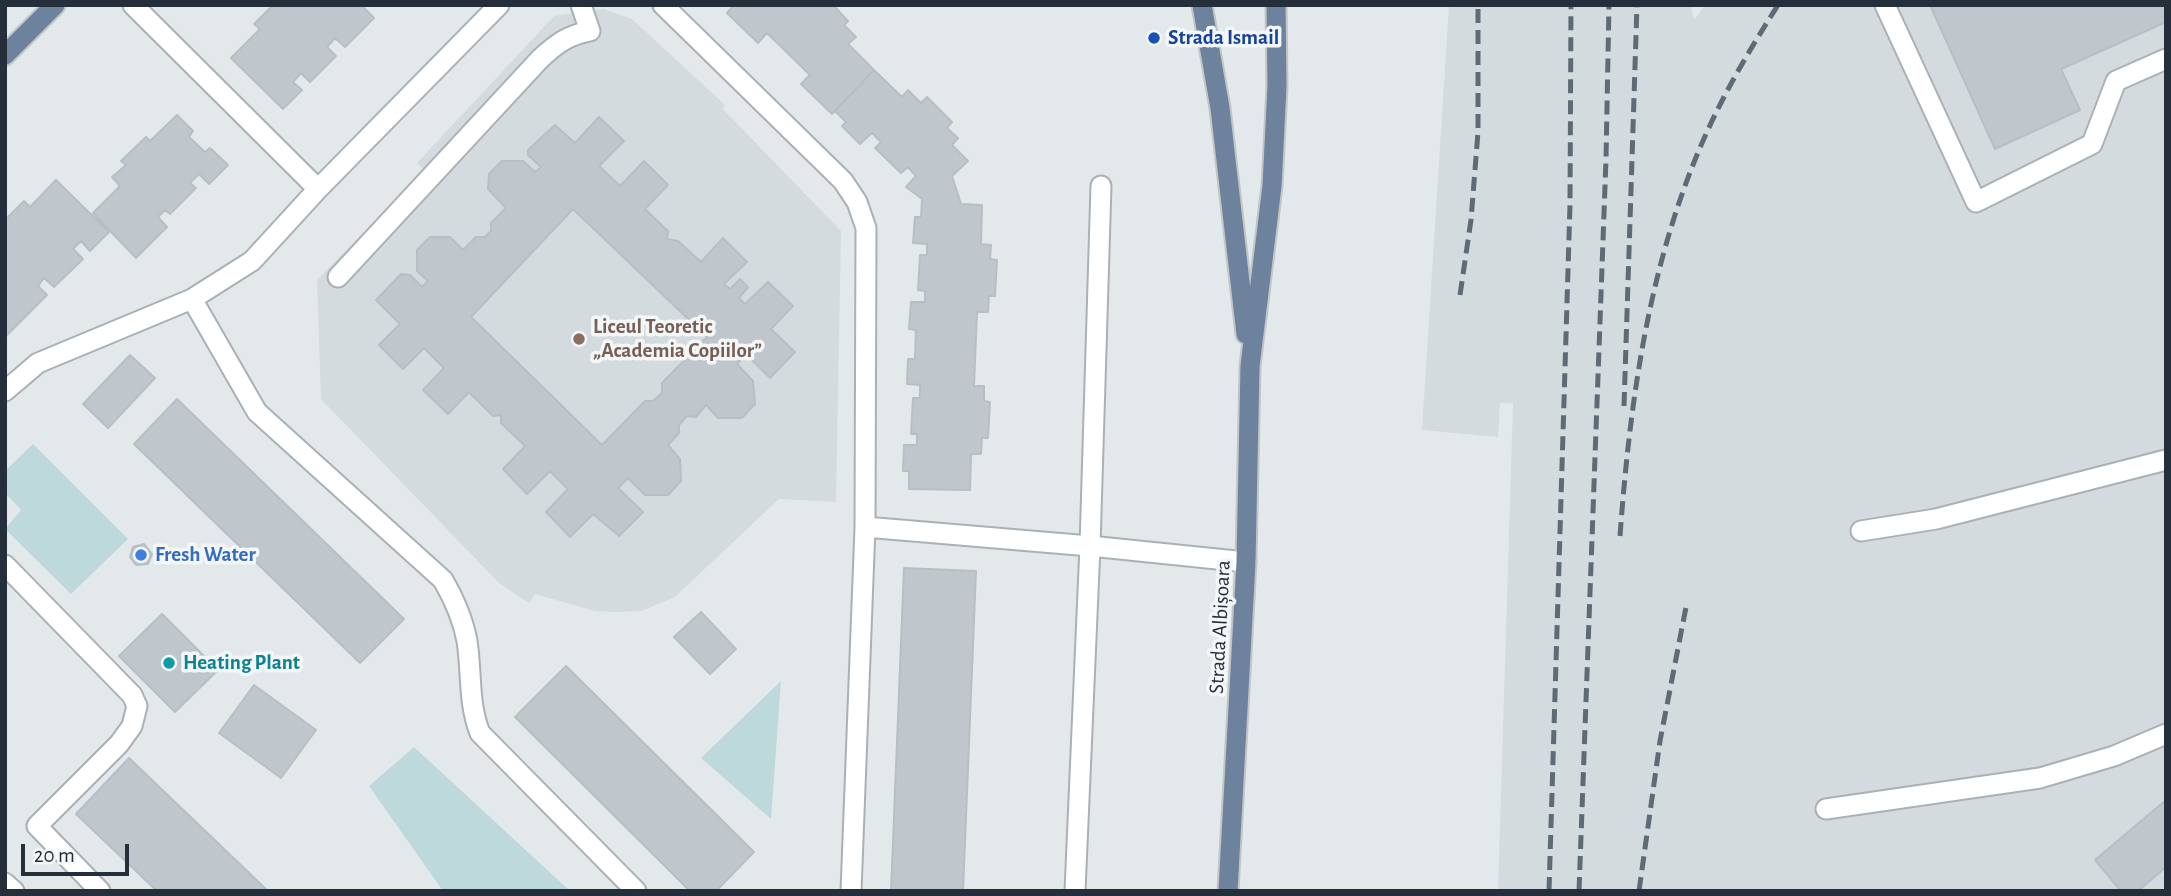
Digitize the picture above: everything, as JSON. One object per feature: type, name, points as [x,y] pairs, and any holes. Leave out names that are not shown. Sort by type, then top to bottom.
[{"type":"main road","points":[[5,55],[55,5]]},
{"type":"main road","name":"Strada Albișoara","points":[[1202,5],[1220,108],[1250,366]]},
{"type":"main road","name":"Strada Albișoara","points":[[1228,891],[1246,562],[1250,366],[1272,186],[1277,86],[1276,5]]},
{"type":"lane","points":[[133,5],[318,189]]},
{"type":"lane","points":[[5,391],[38,363],[192,299],[252,261],[318,189],[499,5]]},
{"type":"lane","points":[[338,277],[540,59],[560,41],[590,31],[581,5]]},
{"type":"lane","points":[[663,5],[844,181],[857,202],[866,228],[865,527],[851,891]]},
{"type":"lane","points":[[1885,5],[1976,202],[2092,144],[2116,81],[2166,59]]},
{"type":"lane","points":[[1074,891],[1090,546],[1101,186]]},
{"type":"lane","points":[[192,299],[257,412],[443,580],[454,598],[462,620],[467,642],[473,716],[480,733],[636,891]]},
{"type":"lane","points":[[1861,531],[1936,519],[2166,460]]},
{"type":"lane","points":[[865,527],[1246,562]]},
{"type":"lane","points":[[5,565],[132,695],[137,706],[132,726],[119,744],[37,825],[100,891]]},
{"type":"lane","points":[[1826,809],[2040,778],[2114,756],[2166,734]]},
{"type":"lane","points":[[5,883],[13,891]]},
{"type":"shaded area","points":[[1449,5],[1691,5],[1694,20],[1705,5],[2166,5],[2166,891],[1498,891],[1513,403],[1500,403],[1498,437],[1422,430]]},
{"type":"shaded area","name":"Liceul Teoretic „Academia Copiilor”","points":[[604,9],[632,19],[725,105],[723,109],[841,231],[836,502],[779,499],[675,597],[641,611],[595,611],[535,594],[529,603],[499,583],[321,399],[317,280],[424,170],[417,163],[554,16]]},
{"type":"shaded area","points":[[33,444],[128,539],[71,594],[5,529],[21,510],[5,493],[5,471]]},
{"type":"shaded area","points":[[781,681],[771,819],[701,758]]},
{"type":"shaded area","points":[[414,747],[570,891],[443,891],[369,786]]},
{"type":"building","points":[[273,5],[361,5],[374,18],[345,47],[335,38],[327,47],[336,56],[310,82],[301,73],[293,82],[302,90],[283,109],[231,58],[260,29],[254,24]]},
{"type":"building","points":[[734,5],[833,5],[848,21],[844,25],[856,37],[848,44],[874,70],[832,114],[801,84],[810,75],[767,33],[758,43],[727,13]]},
{"type":"building","points":[[1930,5],[2166,5],[2166,22],[2061,69],[2080,110],[1995,149]]},
{"type":"building","points":[[874,70],[902,97],[908,90],[921,103],[927,97],[952,122],[947,128],[958,138],[952,145],[968,161],[952,176],[961,204],[982,205],[981,244],[991,245],[990,259],[997,260],[995,296],[989,296],[988,312],[977,312],[974,386],[984,386],[984,401],[990,402],[988,438],[982,438],[981,454],[971,454],[970,490],[909,489],[909,471],[903,471],[904,445],[917,445],[917,434],[911,434],[913,398],[920,398],[920,385],[907,384],[908,359],[915,359],[916,330],[909,329],[911,302],[925,302],[925,291],[918,290],[920,255],[927,255],[927,244],[913,243],[915,217],[921,217],[922,199],[906,187],[916,176],[908,167],[901,173],[875,148],[881,142],[872,133],[860,144],[842,126],[846,122],[835,111]]},
{"type":"building","points":[[177,115],[193,131],[189,137],[205,152],[210,148],[228,165],[209,184],[199,174],[190,183],[196,188],[170,214],[165,210],[158,217],[167,227],[136,258],[93,213],[120,186],[112,177],[126,165],[121,161],[146,137],[150,141]]},
{"type":"building","points":[[599,117],[624,141],[599,166],[620,186],[644,161],[668,185],[645,209],[668,231],[667,239],[678,241],[701,262],[723,238],[747,262],[724,284],[730,289],[740,279],[748,287],[739,298],[745,304],[768,282],[793,306],[771,329],[795,352],[770,378],[746,354],[737,364],[753,381],[755,404],[742,418],[718,418],[706,405],[696,417],[687,416],[679,425],[679,433],[668,445],[680,459],[681,481],[668,495],[645,495],[628,478],[618,488],[643,512],[619,536],[593,514],[570,537],[546,512],[568,489],[550,471],[527,494],[503,469],[525,446],[501,423],[501,415],[493,416],[469,392],[448,414],[423,390],[444,368],[424,348],[403,369],[379,345],[400,324],[376,300],[401,274],[410,275],[422,287],[428,281],[417,271],[417,250],[430,237],[450,237],[463,250],[476,237],[485,237],[491,231],[491,223],[506,208],[488,189],[489,174],[502,161],[523,161],[535,172],[541,167],[528,155],[528,150],[555,125],[575,143]],"holes":[[[573,209],[707,337],[662,383],[662,393],[653,401],[645,401],[602,445],[471,317]]]},
{"type":"building","points":[[56,180],[109,232],[90,251],[81,241],[73,249],[83,259],[54,287],[44,278],[38,286],[47,295],[5,337],[5,220],[24,201],[30,207]]},
{"type":"building","points":[[130,355],[155,378],[108,428],[83,404]]},
{"type":"building","points":[[177,399],[404,619],[360,663],[134,444]]},
{"type":"building","name":"Fresh Water","points":[[144,544],[152,554],[148,564],[136,565],[130,557],[133,547]]},
{"type":"building","points":[[904,568],[976,571],[963,891],[891,891]]},
{"type":"building","points":[[701,612],[736,649],[710,674],[674,637]]},
{"type":"building","name":"Heating Plant","points":[[162,614],[218,670],[175,712],[119,656]]},
{"type":"building","points":[[566,666],[754,852],[716,891],[690,891],[515,717]]},
{"type":"building","points":[[254,685],[316,730],[281,778],[219,733]]},
{"type":"building","points":[[129,758],[268,891],[157,891],[76,814]]},
{"type":"building","points":[[2166,800],[2166,867],[2138,891],[2121,891],[2095,860]]},
{"type":"railway","points":[[1460,295],[1471,220],[1478,132],[1478,5]]},
{"type":"railway","points":[[1549,891],[1570,205],[1571,5]]},
{"type":"railway","points":[[1579,891],[1606,159],[1609,5]]},
{"type":"railway","points":[[1624,406],[1637,5]]},
{"type":"railway","points":[[1620,536],[1639,367],[1663,256],[1679,202],[1730,85],[1778,5]]},
{"type":"railway","points":[[1639,891],[1660,741],[1687,602]]},
{"type":"place","name":"Strada Ismail","points":[[1154,38]]},
{"type":"place","name":"Liceul Teoretic „Academia Copiilor”","points":[[579,339]]},
{"type":"place","name":"Fresh Water","points":[[141,555]]},
{"type":"place","name":"Heating Plant","points":[[169,663]]}]
